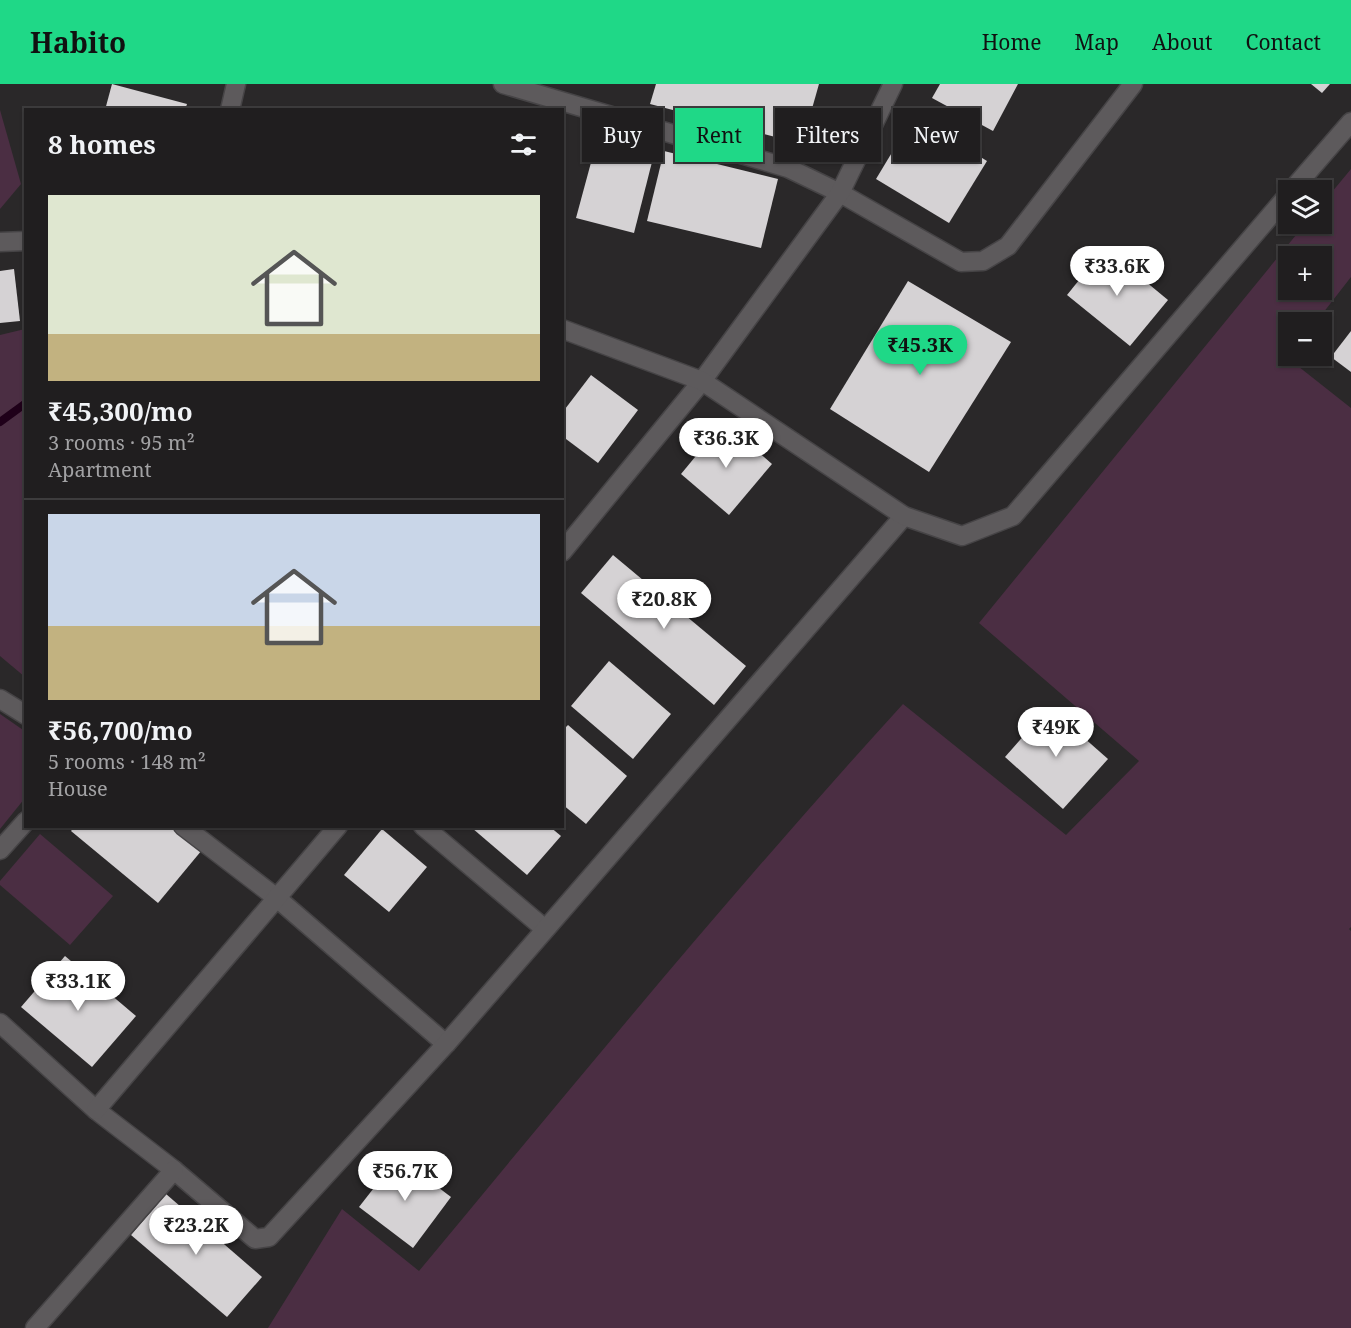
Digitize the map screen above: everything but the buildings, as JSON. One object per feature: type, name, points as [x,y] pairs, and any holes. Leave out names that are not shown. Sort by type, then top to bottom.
[{"type":"street","points":[[231,108],[236,84]]},
{"type":"street","points":[[503,84],[788,168],[840,193],[961,262],[983,261],[1008,246],[1134,84]]},
{"type":"street","points":[[564,550],[702,381],[840,193],[893,84]]},
{"type":"street","points":[[1301,180],[1351,122]]},
{"type":"street","points":[[564,330],[702,381],[904,516],[962,536],[1013,516],[1278,207]]},
{"type":"street","points":[[0,242],[24,241]]},
{"type":"street","points":[[2,1029],[96,1110],[174,1170],[255,1239],[269,1237],[446,1044],[904,516]]},
{"type":"street","points":[[0,699],[24,714]]},
{"type":"street","points":[[0,850],[24,823]]},
{"type":"street","points":[[186,828],[278,899],[446,1044]]},
{"type":"street","points":[[96,1110],[336,828]]},
{"type":"street","points":[[425,828],[544,929]]},
{"type":"street","points":[[35,1328],[174,1170]]},
{"type":"shaded area","points":[[0,110],[21,184],[0,209]]},
{"type":"shaded area","points":[[1351,169],[1351,277],[1324,312],[1278,312],[1278,366],[1298,366],[1351,408],[1351,927],[1349,929],[1351,931],[1351,1328],[268,1328],[342,1209],[419,1271],[718,913],[903,704],[1066,835],[1139,761],[979,623],[1278,257],[1278,300],[1332,300],[1332,246],[1287,246],[1297,234],[1332,234],[1332,192]]},
{"type":"shaded area","points":[[24,329],[24,676],[0,656],[0,335]]},
{"type":"shaded area","points":[[0,714],[24,731],[24,799],[0,829]]},
{"type":"shaded area","points":[[40,834],[113,896],[70,945],[0,885],[0,881]]},
{"type":"waterway","points":[[0,422],[24,404]]}]
